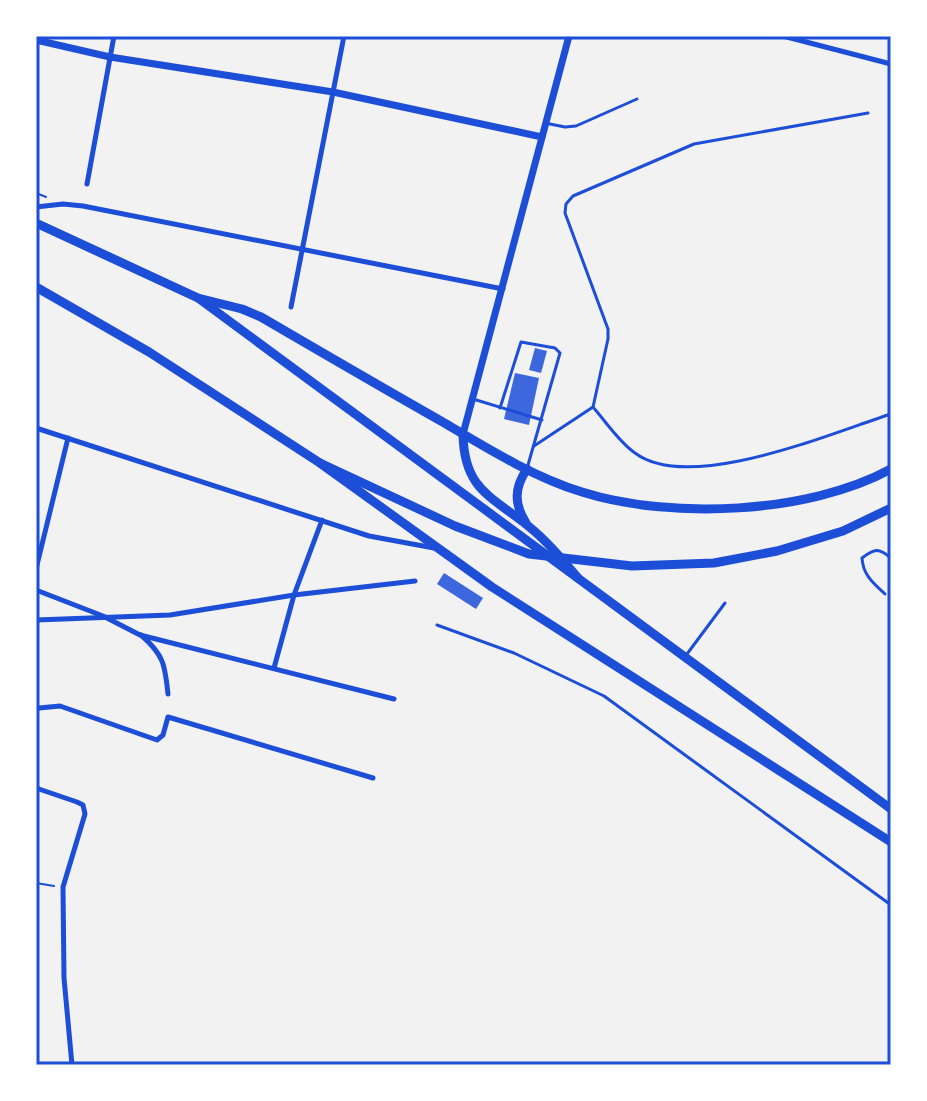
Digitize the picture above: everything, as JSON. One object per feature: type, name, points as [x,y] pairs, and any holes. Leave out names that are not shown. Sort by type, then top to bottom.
[{"type":"main road","points":[[36,223],[198,298],[261,317],[463,434],[527,469],[581,492],[630,503],[691,508],[763,507],[828,494],[891,469]]},
{"type":"main road","points":[[36,287],[149,352],[320,463],[492,587],[891,842]]},
{"type":"main road","points":[[198,298],[889,804]]},
{"type":"main road","points":[[463,434],[466,466],[478,487],[556,551],[578,578]]},
{"type":"main road","points":[[320,463],[455,526],[529,554],[580,562],[632,566],[714,563],[777,551],[843,531],[891,508]]},
{"type":"main road","points":[[527,469],[516,497],[528,526]]},
{"type":"street","points":[[87,184],[114,36]]},
{"type":"street","points":[[291,307],[344,36]]},
{"type":"street","points":[[463,434],[569,36]]},
{"type":"street","points":[[783,36],[891,64]]},
{"type":"street","points":[[36,40],[110,57],[333,92],[542,137]]},
{"type":"street","points":[[36,207],[63,204],[83,206],[503,289]]},
{"type":"street","points":[[36,428],[369,536],[439,549]]},
{"type":"street","points":[[36,569],[68,438]]},
{"type":"street","points":[[274,668],[294,595],[322,520]]},
{"type":"street","points":[[36,620],[170,615],[294,595],[415,581]]},
{"type":"street","points":[[36,590],[103,616],[140,635],[394,699]]},
{"type":"street","points":[[140,635],[160,653],[168,694]]},
{"type":"street","points":[[38,709],[60,706],[157,740],[163,735],[168,717],[373,778]]},
{"type":"street","points":[[36,788],[83,805],[85,814],[63,887],[64,978],[72,1065]]},
{"type":"lane","points":[[545,123],[576,126],[637,99]]},
{"type":"lane","points":[[534,446],[593,407],[608,329],[565,213],[566,204],[573,196],[694,144],[868,113]]},
{"type":"lane","points":[[500,408],[521,342],[555,348],[560,353],[560,359],[527,469]]},
{"type":"lane","points":[[473,399],[542,420]]},
{"type":"lane","points":[[593,407],[633,452],[650,461],[698,467],[733,464],[891,414]]},
{"type":"lane","points":[[885,594],[869,579],[862,558],[881,549],[891,558]]},
{"type":"lane","points":[[685,657],[725,603]]},
{"type":"lane","points":[[437,625],[514,653],[604,696],[891,905]]},
{"type":"path","points":[[36,883],[63,887]]},
{"type":"building","points":[[535,348],[547,351],[541,373],[529,370]]},
{"type":"building","points":[[515,373],[539,378],[529,425],[504,419]]},
{"type":"building","points":[[444,573],[483,598],[476,609],[437,584]]}]
